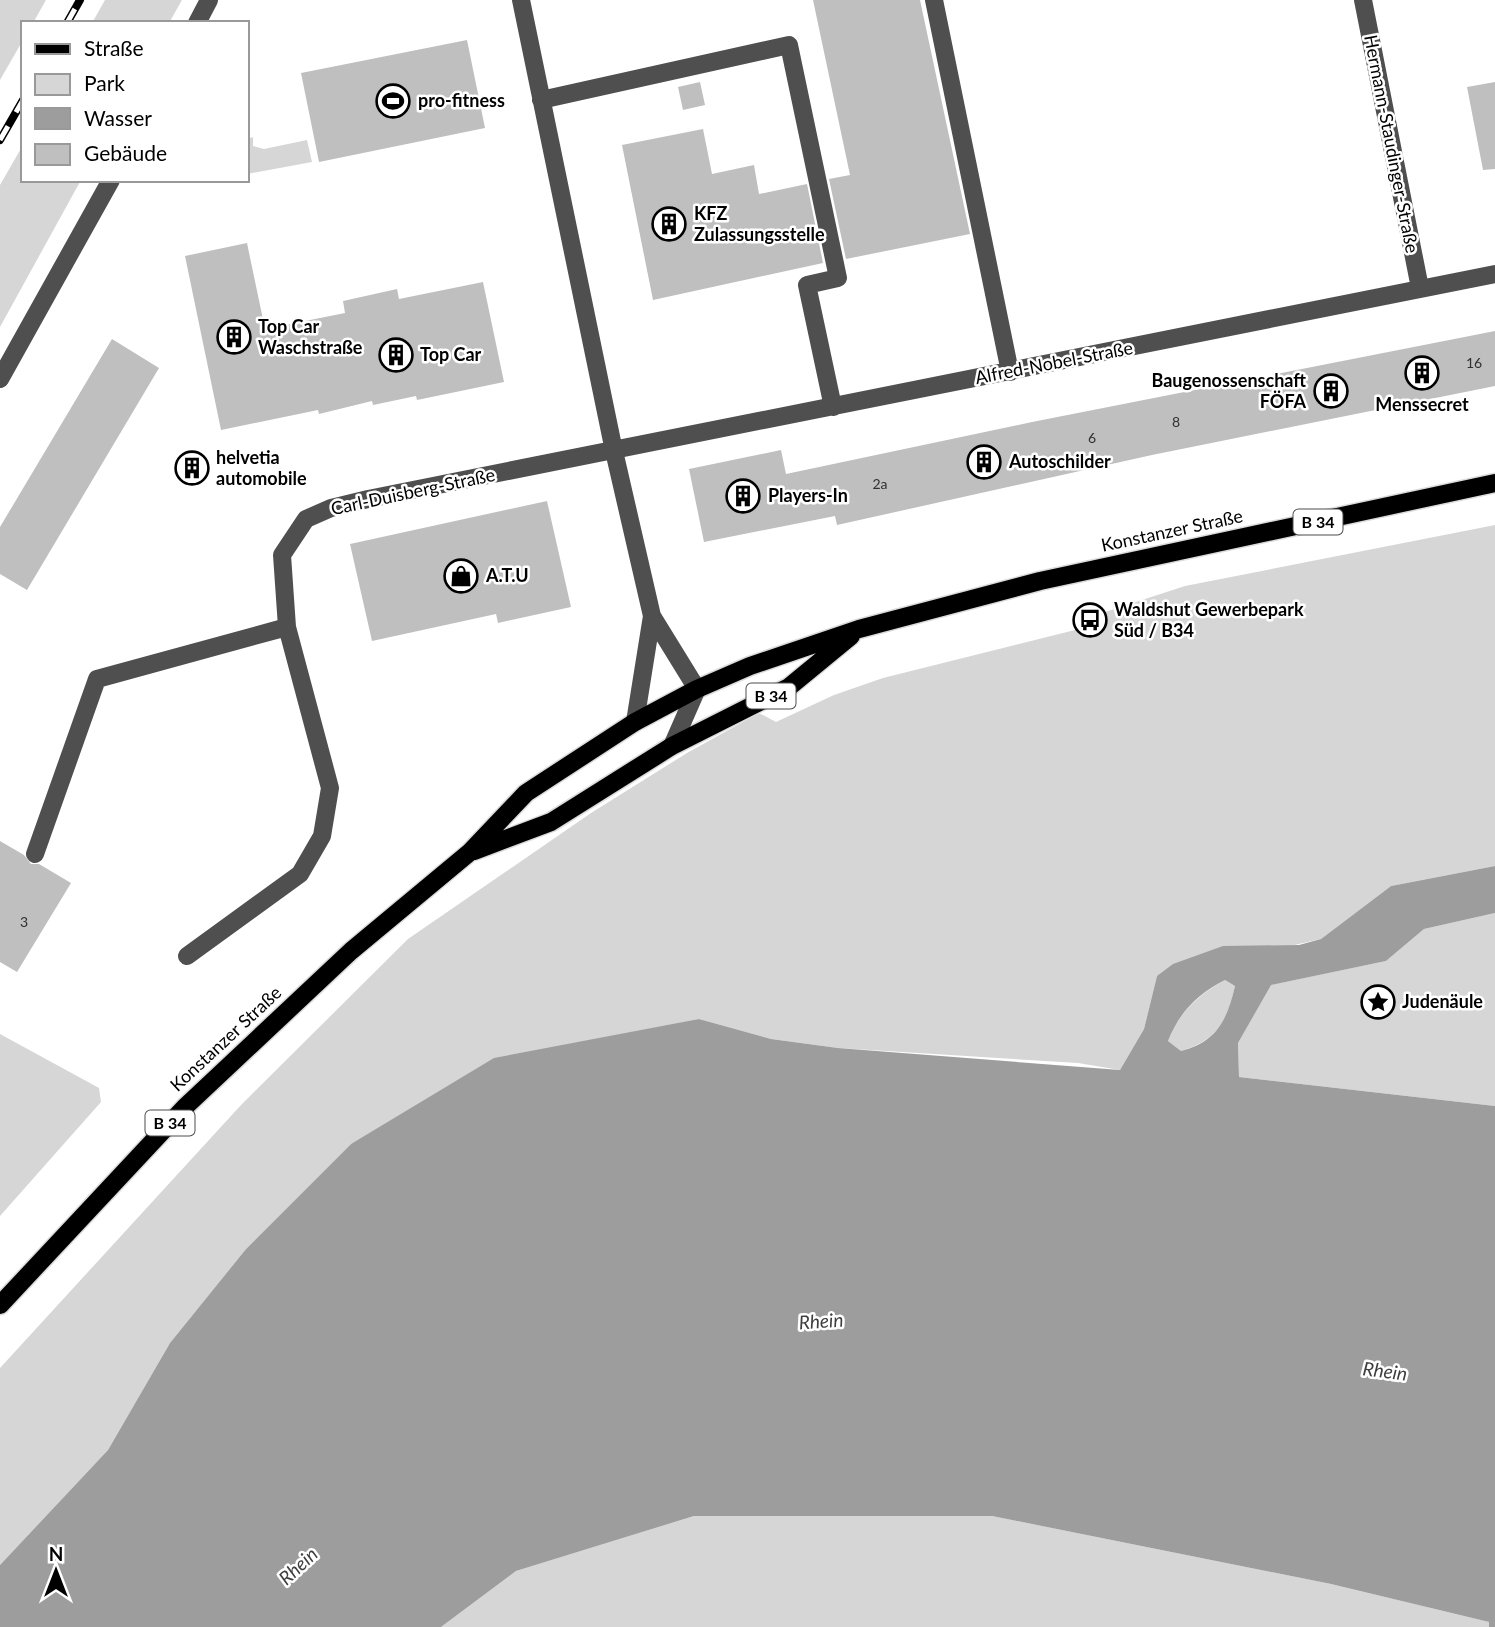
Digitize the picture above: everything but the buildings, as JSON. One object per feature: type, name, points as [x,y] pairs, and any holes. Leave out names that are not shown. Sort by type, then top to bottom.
[{"type":"main road","name":"Konstanzer Straße","points":[[0,1305],[186,1106],[351,951],[470,852],[526,793],[635,722],[697,689],[772,657],[859,629],[1040,582],[1495,484]]},
{"type":"main road","name":"Konstanzer Straße","points":[[470,852],[551,822],[672,746],[789,687],[859,629]]},
{"type":"street","points":[[198,21],[209,0]]},
{"type":"street","points":[[521,0],[614,451],[652,616],[697,689],[672,746]]},
{"type":"street","points":[[934,0],[1010,372]]},
{"type":"street","name":"Hermann-Staudinger-Straße","points":[[1363,0],[1420,288]]},
{"type":"street","points":[[541,100],[789,45],[838,278],[807,285],[833,407]]},
{"type":"street","points":[[0,379],[110,182]]},
{"type":"street","name":"Alfred-Nobel-Straße","points":[[614,451],[1495,274]]},
{"type":"street","name":"Carl-Duisberg-Straße","points":[[187,956],[300,874],[322,836],[330,788],[287,627],[282,555],[306,519],[331,508],[368,499],[614,451]]},
{"type":"street","points":[[635,722],[652,616]]},
{"type":"street","points":[[35,854],[97,678],[287,627]]},
{"type":"green space","points":[[0,0],[46,0],[34,21],[21,21],[21,43],[0,80]]},
{"type":"green space","points":[[105,0],[182,0],[170,21],[93,21]]},
{"type":"green space","points":[[253,137],[253,146],[264,149],[307,140],[312,162],[248,174],[248,139]]},
{"type":"green space","points":[[21,148],[21,182],[80,182],[0,327],[0,185]]},
{"type":"green space","points":[[1495,525],[1495,866],[1391,886],[1321,939],[1157,976],[1144,1029],[1120,1070],[1078,1063],[838,1048],[771,1039],[699,1019],[612,1038],[351,1144],[246,1249],[170,1343],[108,1450],[0,1565],[0,1368],[241,1105],[408,939],[591,813],[687,753],[759,713],[776,722],[834,695],[883,678],[1103,623],[1102,613],[1185,586]]},
{"type":"green space","name":"Judenäule","points":[[1495,913],[1495,1106],[1239,1077],[1238,1043],[1270,985],[1386,961],[1424,929]]},
{"type":"green space","points":[[1225,980],[1235,986],[1224,1019],[1204,1041],[1181,1051],[1168,1041],[1178,1021],[1198,998]]},
{"type":"green space","points":[[0,1034],[99,1088],[101,1102],[0,1216]]},
{"type":"green space","points":[[694,1516],[992,1516],[1331,1584],[1489,1622],[1489,1627],[441,1627],[516,1571]]},
{"type":"water","name":"Rhein","points":[[1495,866],[1495,913],[1424,929],[1386,961],[1271,985],[1238,1043],[1239,1077],[1495,1106],[1495,1627],[1489,1627],[1489,1622],[1331,1584],[992,1516],[694,1516],[516,1571],[441,1627],[0,1627],[0,1565],[108,1450],[170,1343],[246,1249],[351,1144],[494,1058],[699,1019],[771,1039],[838,1048],[1120,1070],[1144,1029],[1157,976],[1173,964],[1223,946],[1299,945],[1321,939],[1391,886]],"holes":[[[1225,980],[1235,986],[1224,1020],[1211,1036],[1181,1051],[1168,1041],[1184,1012],[1206,991]]]},
{"type":"railway","points":[[68,21],[80,0]]},
{"type":"railway","points":[[0,140],[21,103]]},
{"type":"place","name":"pro-fitness","points":[[393,101]]},
{"type":"place","name":"KFZ Zulassungsstelle","points":[[669,224]]},
{"type":"place","name":"Top Car Waschstraße","points":[[234,337]]},
{"type":"place","name":"Top Car","points":[[396,355]]},
{"type":"place","name":"Menssecret","points":[[1422,373]]},
{"type":"place","name":"Baugenossenschaft FÖFA","points":[[1331,391]]},
{"type":"place","name":"Autoschilder","points":[[984,462]]},
{"type":"place","name":"helvetia automobile","points":[[192,468]]},
{"type":"place","name":"Players-In","points":[[743,496]]},
{"type":"place","name":"A.T.U","points":[[461,576]]},
{"type":"place","name":"Waldshut Gewerbepark Süd / B34","points":[[1090,620]]},
{"type":"place","name":"Judenäule","points":[[1378,1002]]}]
